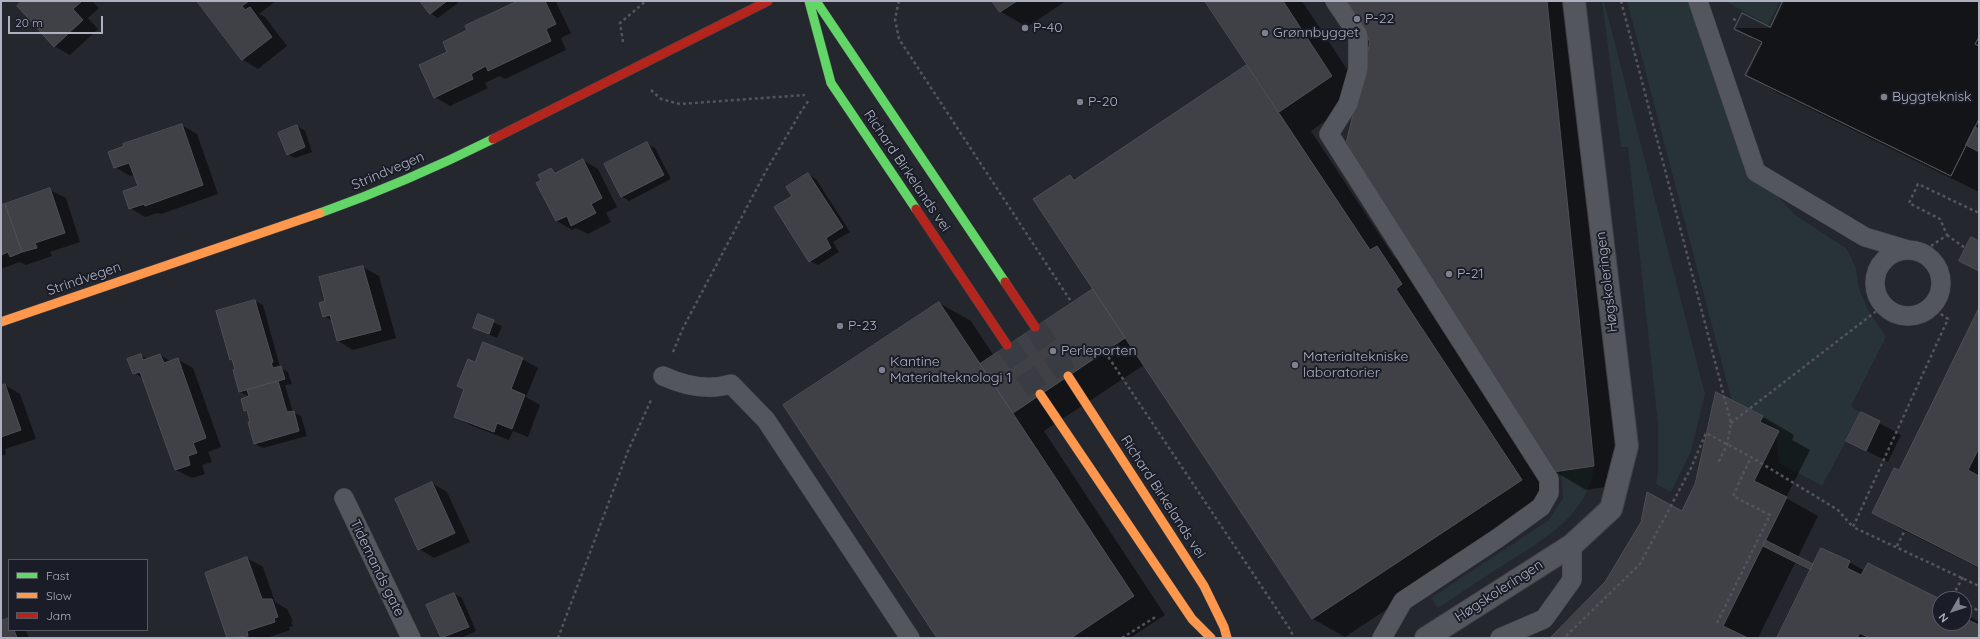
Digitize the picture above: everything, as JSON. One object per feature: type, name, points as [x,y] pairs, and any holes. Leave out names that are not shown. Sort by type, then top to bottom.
[{"type":"street","name":"Strindvegen","points":[[1,322],[357,200],[461,155],[768,1]]},
{"type":"street","name":"Richard Birkelands vei","points":[[809,1],[832,83],[1007,345]]},
{"type":"street","name":"Richard Birkelands vei","points":[[816,1],[1035,327]]},
{"type":"street","name":"Høgskoleringen","points":[[1426,638],[1572,545],[1611,509],[1627,446],[1574,1]]},
{"type":"street","name":"Richard Birkelands vei","points":[[1068,376],[1204,586],[1224,627],[1227,638]]},
{"type":"street","points":[[1040,394],[1188,613],[1211,638]]},
{"type":"lane","points":[[1335,1],[1358,35],[1358,69],[1348,104],[1329,134],[1549,478],[1549,493],[1541,507],[1498,538],[1403,601],[1382,638]]},
{"type":"lane","points":[[1698,1],[1756,172],[1865,237],[1913,251],[1931,259],[1938,267],[1940,277],[1941,288],[1938,298],[1931,307],[1922,313],[1907,316],[1892,312],[1883,306],[1877,297],[1874,287],[1875,276],[1879,266],[1890,255],[1913,251]]},
{"type":"lane","points":[[663,376],[680,383],[716,388],[731,384],[766,420],[910,638]]},
{"type":"lane","name":"Tidemands gate","points":[[344,498],[411,638]]},
{"type":"lane","points":[[1500,638],[1544,619],[1572,580],[1572,545]]},
{"type":"path","points":[[624,46],[620,23],[646,1]]},
{"type":"path","points":[[899,1],[894,19],[899,39],[1072,303]]},
{"type":"path","points":[[1621,1],[1731,423],[1727,445],[1718,462]]},
{"type":"path","points":[[646,85],[661,99],[680,104],[806,95]]},
{"type":"path","points":[[1965,248],[1947,235],[1940,219],[1909,203],[1918,184],[1979,213]]},
{"type":"path","points":[[1913,251],[1947,235]]},
{"type":"path","points":[[1731,423],[1883,306]]},
{"type":"path","points":[[1853,527],[1948,319],[1931,307]]},
{"type":"path","points":[[1105,352],[1290,629],[1294,638]]},
{"type":"path","points":[[1564,638],[1640,564],[1691,468],[1706,433],[1751,457],[1838,510],[1853,527],[1897,546],[1979,586]]},
{"type":"path","points":[[1717,623],[1770,515],[1733,496],[1751,457]]},
{"type":"path","points":[[1897,546],[1905,530]]},
{"type":"path","points":[[1955,591],[1963,577]]},
{"type":"path","points":[[1122,638],[1158,615]]},
{"type":"shaded area","points":[[1602,1],[1604,1],[1705,394],[1691,451],[1671,492],[1656,484],[1658,472],[1658,424],[1628,147],[1621,147]]},
{"type":"shaded area","points":[[1627,1],[1698,1],[1756,172],[1794,214],[1847,249],[1856,269],[1859,289],[1868,310],[1886,337],[1851,406],[1861,413],[1822,486],[1779,463],[1776,428],[1732,402]]},
{"type":"shaded area","points":[[1725,1],[1780,1],[1768,25]]},
{"type":"shaded area","points":[[1594,466],[1590,483],[1583,499],[1562,524],[1534,545],[1438,608],[1431,598],[1549,520],[1563,498],[1561,471]]},
{"type":"building","points":[[22,1],[82,1],[73,9],[83,20],[54,47],[17,6]]},
{"type":"building","points":[[197,1],[249,1],[242,6],[245,10],[250,7],[272,37],[242,60]]},
{"type":"building","points":[[420,1],[447,1],[430,14]]},
{"type":"building","points":[[518,1],[545,1],[556,24],[546,29],[551,41],[488,71],[486,66],[471,74],[473,79],[434,98],[419,65],[447,52],[443,42],[467,30],[465,26]]},
{"type":"building","points":[[992,1],[1017,1],[1000,12]]},
{"type":"building","name":"Grønnbygget","points":[[1205,1],[1283,1],[1332,76],[1279,112]]},
{"type":"building","points":[[1342,1],[1547,1],[1594,466],[1553,472],[1345,148],[1370,42]]},
{"type":"building","name":"Byggteknisk","points":[[1783,1],[1979,1],[1979,37],[1975,44],[1979,46],[1979,119],[1951,176],[1745,75],[1762,42],[1734,29],[1742,13],[1770,27]]},
{"type":"building","name":"Byggteknisk","points":[[1783,1],[1979,1],[1979,37],[1975,44],[1979,46],[1979,119],[1951,176],[1745,75],[1762,42],[1734,29],[1742,13],[1770,27]]},
{"type":"building","name":"Materialtekniske laboratorier","points":[[1247,65],[1370,250],[1377,246],[1402,284],[1396,289],[1522,480],[1312,619],[1033,199],[1070,175],[1074,180]]},
{"type":"building","points":[[182,124],[203,185],[145,206],[144,204],[129,209],[123,191],[138,186],[129,163],[114,168],[108,152],[124,146],[123,144]]},
{"type":"building","points":[[297,125],[305,147],[287,155],[278,133]]},
{"type":"building","points":[[1975,127],[1979,129],[1979,152],[1966,145]]},
{"type":"building","points":[[647,142],[664,175],[621,197],[604,164]]},
{"type":"building","points":[[583,159],[602,198],[591,204],[596,213],[571,226],[567,216],[556,221],[536,183],[541,180],[538,175],[551,168],[555,173]]},
{"type":"building","points":[[808,173],[843,227],[826,238],[831,248],[809,262],[774,207],[792,196],[786,187]]},
{"type":"building","points":[[50,188],[65,233],[35,243],[37,248],[22,252],[5,204]]},
{"type":"building","points":[[5,204],[22,252],[10,257],[8,252],[1,255],[1,205]]},
{"type":"building","points":[[1971,237],[1979,241],[1979,271],[1959,261]]},
{"type":"building","points":[[363,266],[381,330],[337,341],[330,315],[323,317],[319,303],[325,301],[319,277]]},
{"type":"building","name":"Perleporten","points":[[1093,289],[1125,338],[1013,413],[980,364]]},
{"type":"building","points":[[255,300],[273,362],[271,363],[273,368],[281,366],[285,379],[239,392],[233,370],[235,370],[232,359],[230,360],[216,311]]},
{"type":"building","points":[[939,302],[1134,596],[1071,638],[937,638],[783,405]]},
{"type":"building","points":[[1979,308],[1979,448],[1968,470],[1979,476],[1979,567],[1872,513],[1894,468],[1899,470]]},
{"type":"building","points":[[478,314],[494,320],[489,334],[473,328]]},
{"type":"building","points":[[483,342],[523,358],[511,389],[525,395],[512,429],[497,423],[494,432],[454,417],[464,389],[457,386],[468,359],[475,362]]},
{"type":"building","points":[[141,354],[143,360],[160,354],[164,363],[178,358],[206,438],[193,443],[197,453],[188,456],[190,465],[175,470],[140,372],[133,374],[127,359]]},
{"type":"building","points":[[278,381],[287,412],[294,411],[299,431],[254,444],[248,422],[250,422],[247,410],[244,411],[241,399],[249,396],[247,390]]},
{"type":"building","points":[[5,384],[21,430],[1,437],[1,386]]},
{"type":"building","points":[[1716,392],[1763,416],[1760,422],[1779,431],[1754,481],[1787,497],[1723,626],[1748,638],[1550,638],[1605,582],[1641,522],[1647,492],[1682,511],[1695,484]]},
{"type":"building","points":[[1861,412],[1880,421],[1866,451],[1846,441]]},
{"type":"building","points":[[432,482],[455,533],[418,550],[395,499]]},
{"type":"building","points":[[1765,540],[1813,564],[1811,570],[1763,546]]},
{"type":"building","points":[[1821,548],[1850,561],[1847,568],[1861,575],[1868,563],[1932,595],[1932,631],[1972,631],[1972,622],[1979,625],[1979,638],[1869,638],[1860,633],[1857,638],[1777,638]]},
{"type":"building","points":[[247,557],[262,599],[272,599],[278,617],[274,618],[275,622],[247,631],[248,636],[227,638],[205,573]]},
{"type":"building","points":[[454,593],[469,627],[441,638],[426,605]]},
{"type":"building","points":[[8,618],[8,631],[14,631],[17,638],[1,638],[1,621]]},
{"type":"tunnel","points":[[1035,327],[1068,376]]},
{"type":"tunnel","points":[[1007,345],[1040,394]]},
{"type":"traffic: fast","points":[[809,1],[831,83],[916,209]]},
{"type":"traffic: fast","points":[[816,1],[1005,282]]},
{"type":"traffic: fast","points":[[320,213],[408,179],[493,139]]},
{"type":"traffic: slow","points":[[1,322],[320,213]]},
{"type":"traffic: slow","points":[[1068,376],[1204,586],[1224,627],[1227,638]]},
{"type":"traffic: slow","points":[[1040,394],[1192,619],[1211,638]]},
{"type":"traffic: jam","points":[[493,139],[768,1]]},
{"type":"traffic: jam","points":[[916,209],[1007,345]]},
{"type":"traffic: jam","points":[[1005,282],[1035,327]]},
{"type":"place","name":"P-22","points":[[1357,19]]},
{"type":"place","name":"P-40","points":[[1025,28]]},
{"type":"place","name":"Grønnbygget","points":[[1265,33]]},
{"type":"place","name":"Byggteknisk","points":[[1884,97]]},
{"type":"place","name":"P-20","points":[[1080,102]]},
{"type":"place","name":"P-21","points":[[1449,274]]},
{"type":"place","name":"P-23","points":[[840,326]]},
{"type":"place","name":"Perleporten","points":[[1053,351]]},
{"type":"place","name":"Materialtekniske laboratorier","points":[[1295,365]]},
{"type":"place","name":"Kantine Materialteknologi 1","points":[[882,370]]}]
